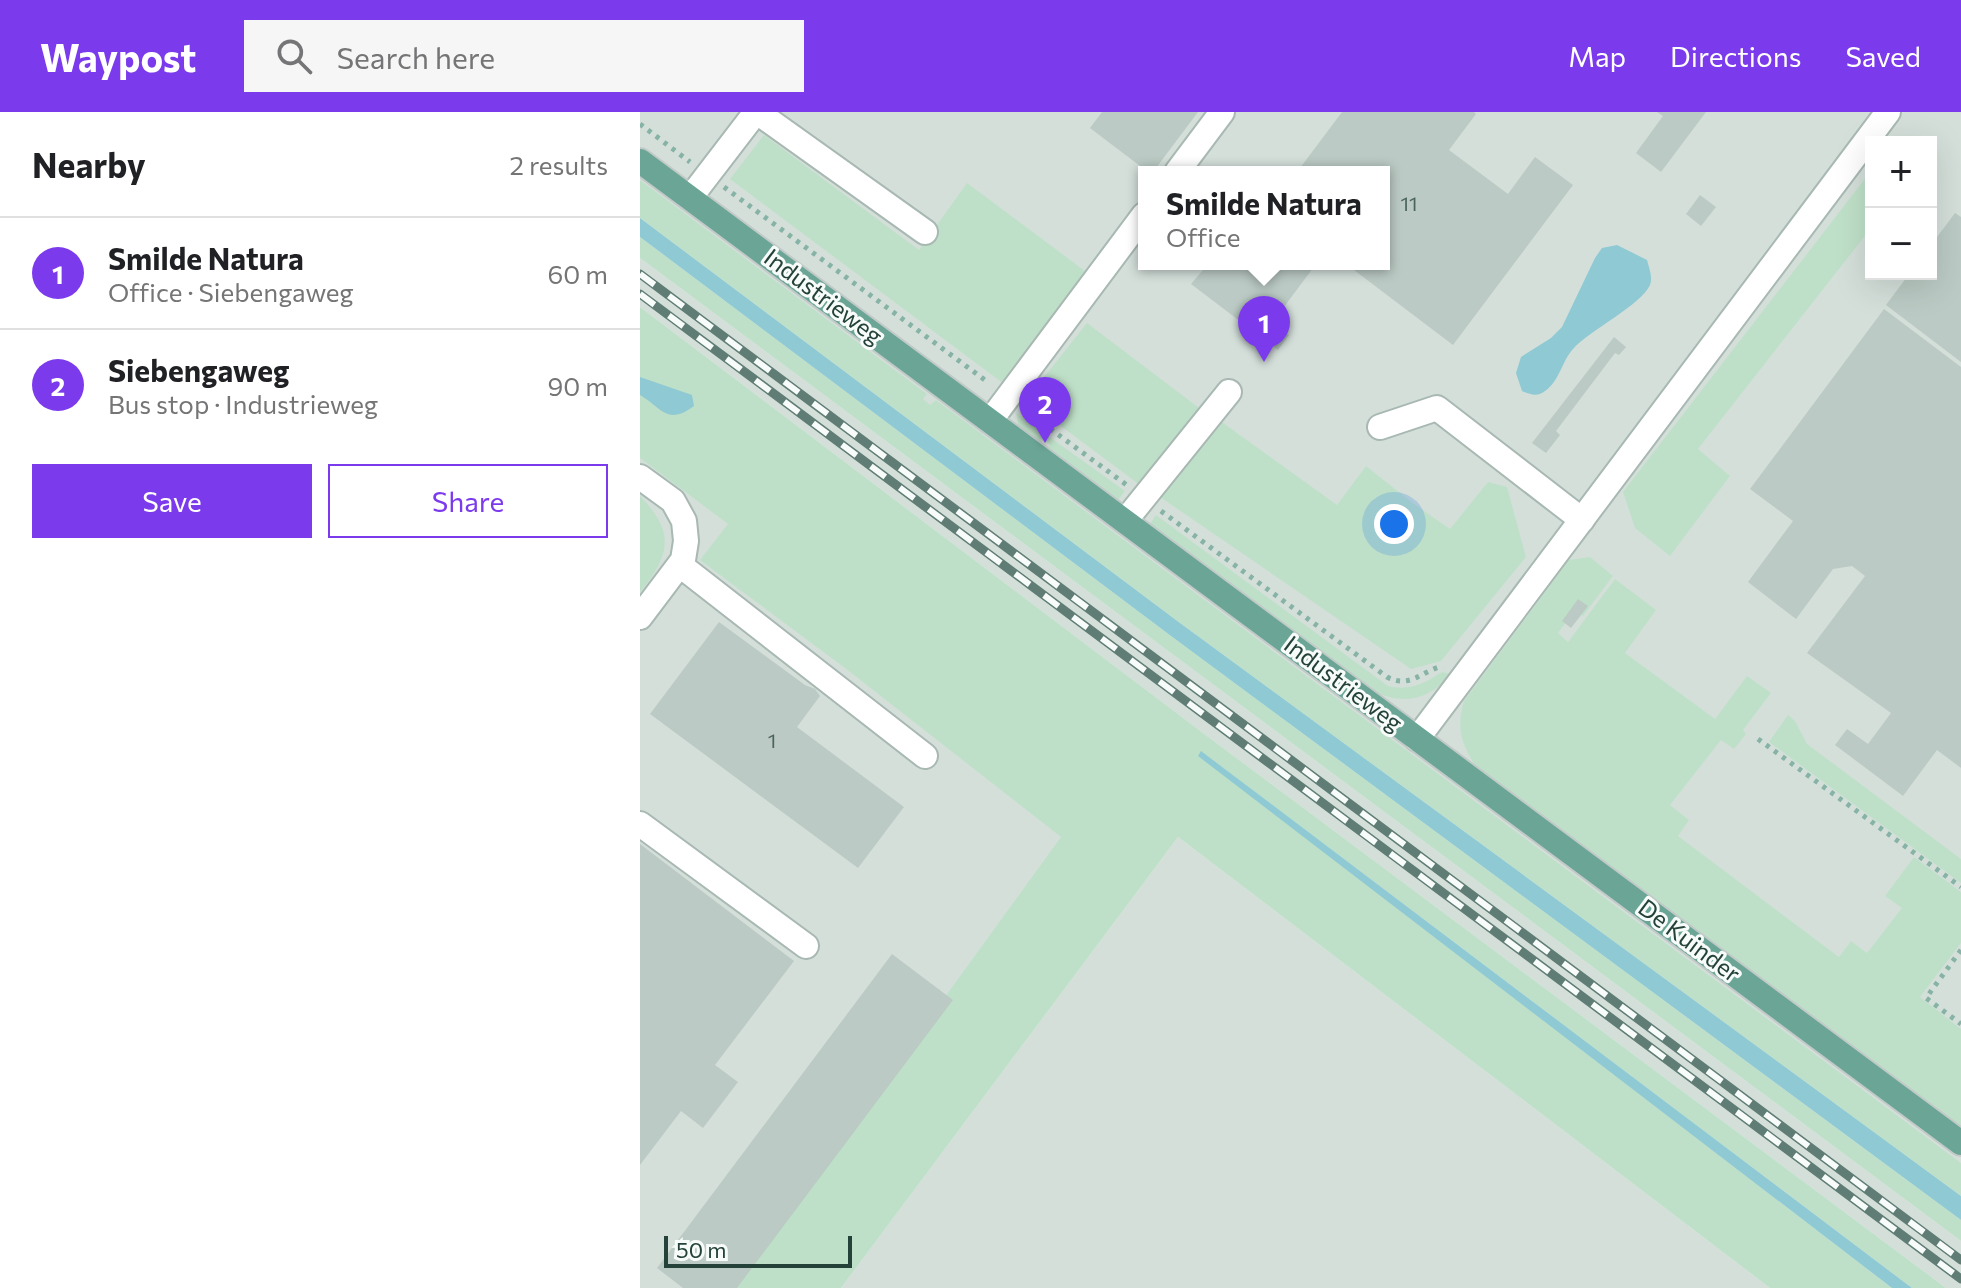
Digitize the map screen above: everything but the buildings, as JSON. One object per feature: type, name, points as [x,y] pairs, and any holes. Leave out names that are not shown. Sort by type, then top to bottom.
[{"type":"main road","name":"Industrieweg","points":[[640,161],[1417,739]]},
{"type":"main road","name":"De Kuinder","points":[[1417,739],[1961,1143]]},
{"type":"street","points":[[690,198],[756,112],[925,232]]},
{"type":"street","points":[[1182,166],[1222,112]]},
{"type":"street","name":"Industrieweg","points":[[1417,739],[1888,112]]},
{"type":"street","points":[[990,421],[1138,223]]},
{"type":"street","points":[[1125,521],[1229,392]]},
{"type":"street","points":[[1380,427],[1437,408],[1582,520]]},
{"type":"street","points":[[640,477],[673,501],[684,521],[686,541],[680,565],[640,617]]},
{"type":"street","points":[[680,565],[925,756]]},
{"type":"street","points":[[640,824],[806,946]]},
{"type":"path","points":[[640,124],[684,157]]},
{"type":"path","points":[[733,193],[994,387]]},
{"type":"path","points":[[1018,404],[1387,677],[1394,681],[1410,682],[1432,669],[1448,667]]},
{"type":"path","points":[[1758,739],[1961,887]]},
{"type":"path","points":[[1961,950],[1926,998],[1961,1024]]},
{"type":"shaded area","points":[[640,112],[1961,112],[1961,1181],[640,204]]},
{"type":"shaded area","points":[[640,258],[1961,1241],[1961,1288],[1946,1288],[1211,739],[640,307]]},
{"type":"shaded area","points":[[640,419],[1174,813],[836,1288],[640,1288]]},
{"type":"shaded area","points":[[1178,837],[1770,1288],[841,1288]]},
{"type":"green space","points":[[764,135],[919,250],[967,183],[1085,271],[1004,384],[730,179]]},
{"type":"green space","points":[[1865,179],[1865,236],[1698,449],[1730,476],[1670,556],[1635,528],[1623,492]]},
{"type":"green space","points":[[640,180],[927,394],[923,399],[930,405],[936,400],[1961,1163],[1961,1196],[1180,623],[640,218]]},
{"type":"green space","points":[[640,237],[1171,636],[1961,1220],[1961,1241],[640,258]]},
{"type":"green space","points":[[640,307],[1211,739],[1946,1288],[1912,1288],[1202,752],[1199,756],[1892,1288],[1770,1288],[1178,837],[841,1288],[734,1288],[1061,837],[845,668],[700,560],[728,524],[640,458]]},
{"type":"green space","points":[[1087,323],[1199,408],[1140,485],[1026,400]]},
{"type":"green space","points":[[1016,413],[1125,491],[1118,500],[1049,449],[1050,444],[1042,439],[1039,443],[1019,427]]},
{"type":"green space","points":[[1219,420],[1337,505],[1366,466],[1450,529],[1488,482],[1507,487],[1526,557],[1441,661],[1411,669],[1160,497]]},
{"type":"green space","points":[[640,496],[659,521],[665,543],[658,566],[640,592]]},
{"type":"green space","points":[[1156,515],[1388,686],[1410,687],[1442,672],[1450,674],[1434,690],[1415,698],[1395,698],[1374,691],[1150,524]]},
{"type":"green space","points":[[1590,557],[1613,576],[1583,616],[1575,610],[1558,633],[1568,642],[1615,579],[1656,610],[1625,653],[1715,719],[1747,676],[1771,693],[1743,730],[1746,734],[1734,749],[1721,740],[1670,805],[1689,820],[1678,836],[1839,957],[1851,941],[1867,953],[1902,908],[1885,896],[1914,857],[1961,892],[1961,943],[1920,997],[1961,1029],[1961,1127],[1477,768],[1462,736],[1460,720],[1464,701],[1569,560]]},
{"type":"green space","points":[[1788,715],[1795,721],[1807,744],[1961,859],[1961,883],[1769,742]]},
{"type":"water","points":[[640,218],[1180,623],[1961,1196],[1961,1220],[1171,636],[640,237]]},
{"type":"water","points":[[1617,245],[1647,260],[1651,276],[1645,293],[1573,349],[1550,387],[1537,395],[1522,391],[1516,373],[1521,357],[1562,327],[1595,258],[1602,248]]},
{"type":"water","points":[[640,377],[692,395],[694,406],[677,415],[665,413],[640,395]]},
{"type":"water","points":[[1201,751],[1912,1288],[1892,1288],[1198,756]]},
{"type":"railway","points":[[640,274],[1961,1260]]},
{"type":"railway","points":[[640,294],[1961,1279]]},
{"type":"place","name":"Smilde Natura","points":[[1264,362]]},
{"type":"place","name":"Siebengaweg","points":[[1045,443]]}]
